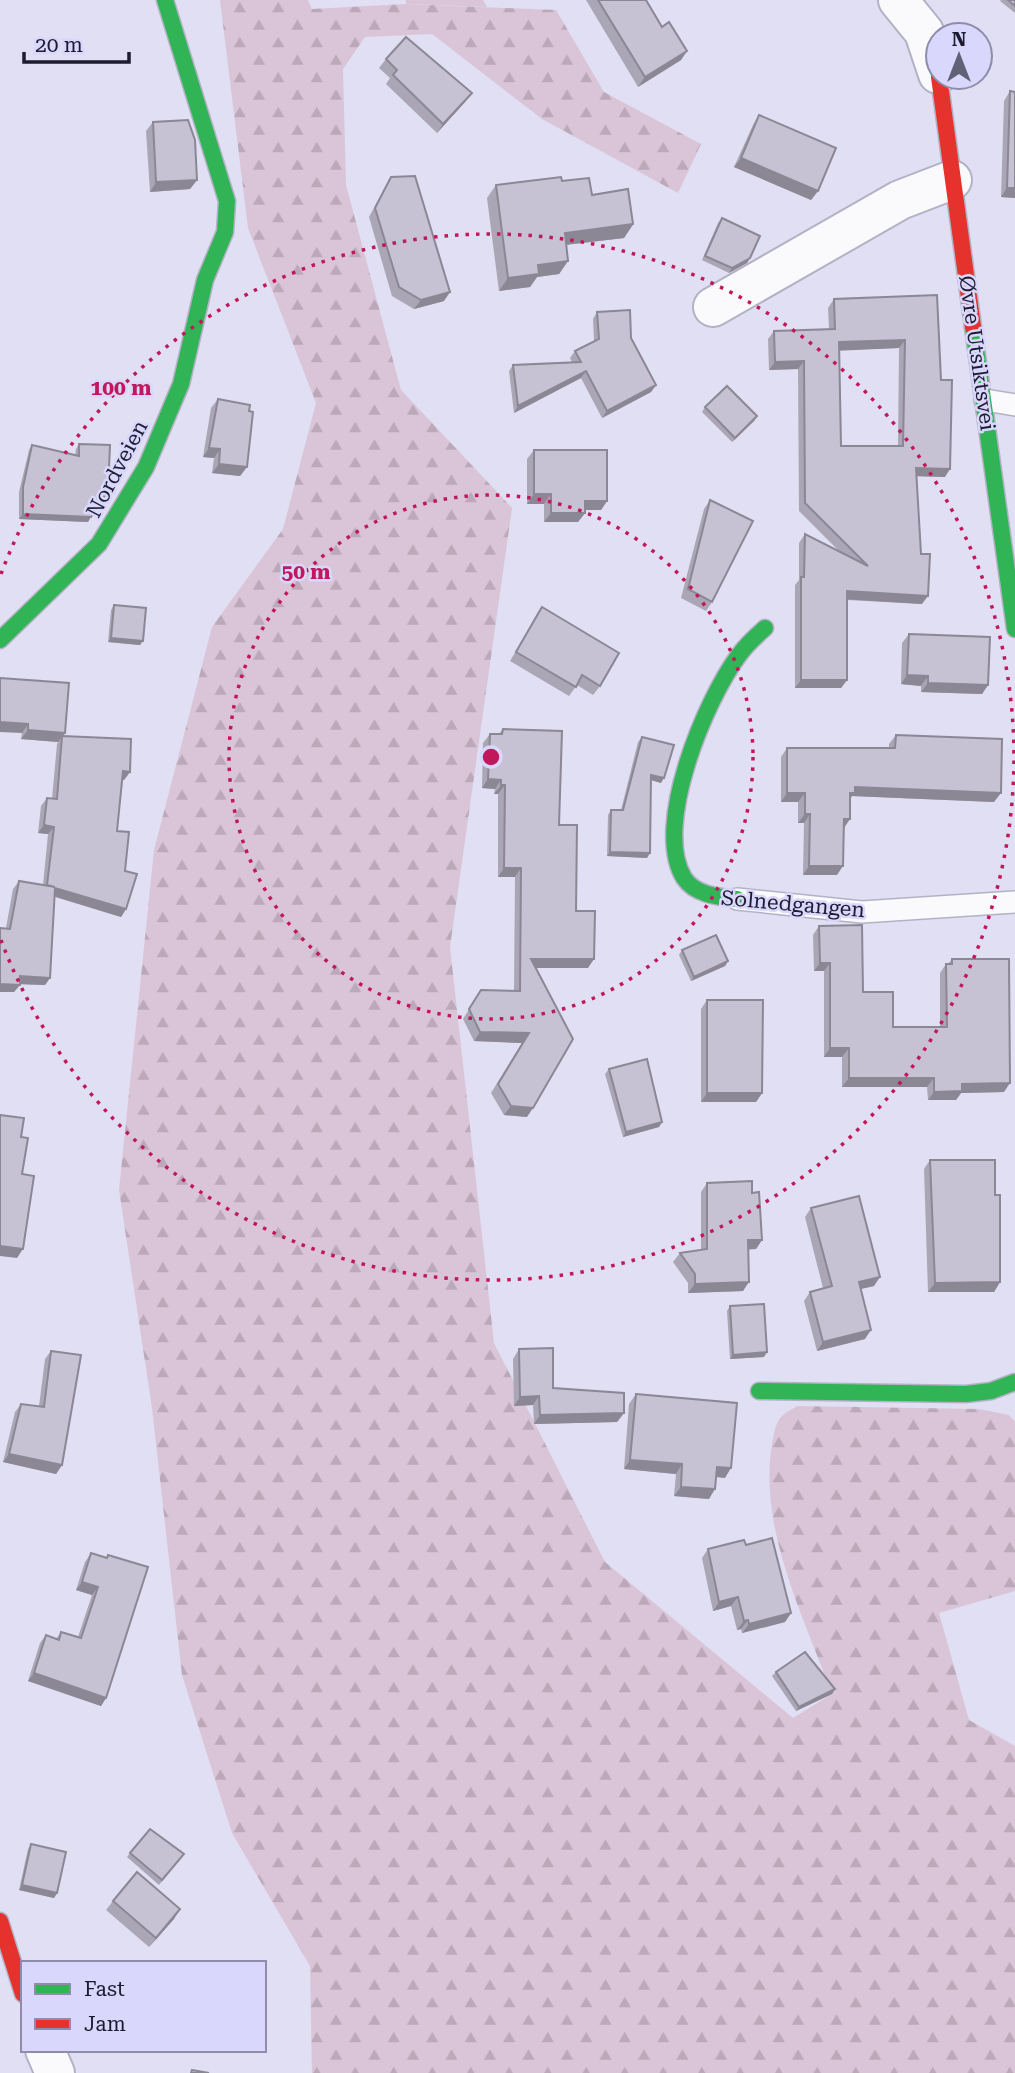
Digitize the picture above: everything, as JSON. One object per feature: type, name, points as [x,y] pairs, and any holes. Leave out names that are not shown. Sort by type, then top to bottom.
[{"type":"street","name":"Nordveien","points":[[0,640],[20,616],[86,559],[117,516],[156,444],[181,387],[205,281],[229,228],[227,201],[165,0]]},
{"type":"street","name":"Øvre Utsiktsvei","points":[[898,0],[924,32]]},
{"type":"street","name":"Øvre Utsiktsvei","points":[[941,91],[1015,629]]},
{"type":"street","points":[[713,307],[900,200],[952,180]]},
{"type":"street","name":"Solnedgangen","points":[[737,899],[705,896],[691,886],[682,876],[673,842],[690,763],[709,707],[735,659],[765,628]]},
{"type":"street","points":[[759,1391],[966,1394],[991,1391],[1015,1382]]},
{"type":"street","points":[[0,1921],[21,1988]]},
{"type":"street","points":[[46,2052],[55,2073]]},
{"type":"lane","points":[[985,400],[1015,405]]},
{"type":"lane","name":"Solnedgangen","points":[[737,899],[862,912],[1015,902]]},
{"type":"green space","points":[[220,0],[308,0],[312,9],[406,4],[556,10],[604,92],[701,144],[678,193],[542,119],[432,34],[365,37],[343,69],[346,185],[401,390],[512,508],[450,947],[494,1343],[605,1562],[793,1718],[832,1694],[797,1603],[777,1540],[769,1476],[773,1436],[780,1418],[797,1406],[979,1409],[1009,1415],[1015,1422],[1015,1591],[939,1613],[969,1720],[1015,1746],[1015,2073],[312,2073],[310,1966],[232,1833],[182,1675],[152,1408],[119,1190],[154,850],[212,627],[283,529],[316,403],[248,228]]},
{"type":"green space","points":[[406,0],[483,0],[487,7],[406,4]]},
{"type":"building","points":[[598,0],[646,0],[662,27],[669,22],[687,51],[645,77]]},
{"type":"building","points":[[406,37],[472,93],[443,124],[393,75],[397,70],[386,59]]},
{"type":"building","points":[[1010,91],[1015,92],[1015,188],[1007,188]]},
{"type":"building","points":[[759,115],[836,148],[818,191],[741,158]]},
{"type":"building","points":[[188,120],[195,140],[197,180],[156,182],[153,122]]},
{"type":"building","points":[[415,176],[450,292],[421,300],[399,287],[375,208],[391,177]]},
{"type":"building","points":[[561,177],[562,181],[589,178],[592,195],[628,189],[633,224],[565,233],[568,261],[538,265],[539,274],[508,278],[496,185]]},
{"type":"building","points":[[722,218],[760,236],[750,258],[732,268],[705,256]]},
{"type":"building","points":[[937,295],[941,380],[952,380],[950,469],[916,468],[921,554],[930,554],[928,596],[847,591],[847,680],[801,680],[801,577],[804,577],[805,534],[868,566],[805,503],[804,361],[775,362],[774,331],[835,329],[834,299]],"holes":[[[905,340],[903,446],[841,446],[839,342]]]},
{"type":"building","points":[[630,310],[631,338],[656,385],[607,411],[586,371],[518,406],[513,365],[581,362],[575,351],[599,339],[597,312]]},
{"type":"building","points":[[727,386],[757,416],[735,438],[705,407]]},
{"type":"building","points":[[218,399],[250,405],[249,411],[253,412],[247,467],[219,464],[220,449],[209,448]]},
{"type":"building","points":[[79,444],[110,445],[108,491],[91,517],[23,514],[23,487],[32,445],[79,456]]},
{"type":"building","points":[[534,450],[607,450],[607,501],[585,501],[585,513],[551,513],[551,494],[534,494]]},
{"type":"building","points":[[710,500],[753,521],[712,602],[688,589]]},
{"type":"building","points":[[114,605],[146,608],[143,641],[111,638]]},
{"type":"building","points":[[542,607],[619,653],[600,686],[582,675],[576,687],[516,652]]},
{"type":"building","points":[[909,634],[990,637],[988,685],[928,683],[928,676],[907,675]]},
{"type":"building","points":[[0,678],[69,683],[65,733],[28,730],[28,724],[0,722]]},
{"type":"building","points":[[503,729],[562,731],[559,825],[577,825],[576,911],[595,911],[594,959],[531,959],[573,1039],[533,1108],[511,1106],[498,1084],[529,1033],[480,1032],[469,1009],[481,990],[520,991],[521,868],[504,868],[505,785],[501,785],[501,780],[488,779],[490,734],[502,734]]},
{"type":"building","points":[[896,735],[1002,739],[1001,793],[855,787],[855,793],[850,793],[850,819],[844,819],[843,866],[809,866],[810,814],[805,814],[805,793],[787,793],[787,748],[895,748]]},
{"type":"building","points":[[62,736],[131,739],[130,772],[123,771],[117,831],[129,832],[125,871],[137,874],[126,909],[55,888],[50,978],[20,976],[20,985],[0,984],[0,928],[10,929],[19,881],[55,887],[47,885],[54,827],[44,825],[47,798],[57,799]]},
{"type":"building","points":[[642,737],[674,745],[664,778],[651,775],[650,853],[610,852],[611,810],[623,810]]},
{"type":"building","points":[[862,925],[863,992],[893,992],[893,1027],[947,1027],[946,964],[952,964],[952,959],[1009,959],[1010,1083],[962,1084],[962,1091],[934,1092],[934,1078],[849,1078],[849,1048],[830,1048],[830,963],[820,963],[819,926]]},
{"type":"building","points":[[716,935],[728,961],[694,977],[682,950]]},
{"type":"building","points":[[707,1000],[763,1000],[762,1093],[707,1093]]},
{"type":"building","points":[[647,1059],[662,1122],[626,1132],[609,1069]]},
{"type":"building","points":[[0,1115],[24,1118],[21,1137],[28,1138],[22,1174],[34,1176],[23,1249],[0,1246]]},
{"type":"building","points":[[930,1160],[995,1160],[995,1195],[1000,1195],[1000,1282],[935,1283]]},
{"type":"building","points":[[752,1181],[752,1193],[759,1192],[762,1240],[748,1240],[749,1282],[695,1284],[695,1274],[680,1253],[707,1249],[707,1183]]},
{"type":"building","points":[[859,1196],[880,1277],[859,1282],[871,1330],[823,1342],[810,1292],[832,1286],[811,1208]]},
{"type":"building","points":[[764,1304],[767,1352],[733,1355],[730,1306]]},
{"type":"building","points":[[553,1348],[553,1388],[624,1393],[624,1413],[540,1415],[539,1396],[520,1397],[519,1349]]},
{"type":"building","points":[[51,1351],[81,1355],[62,1465],[9,1454],[21,1404],[44,1407]]},
{"type":"building","points":[[636,1394],[737,1403],[731,1468],[717,1467],[715,1489],[681,1487],[682,1464],[630,1460]]},
{"type":"building","points":[[772,1538],[791,1613],[749,1624],[748,1620],[744,1621],[738,1597],[719,1602],[708,1549],[744,1540],[746,1545]]},
{"type":"building","points":[[91,1553],[107,1558],[108,1555],[148,1567],[106,1698],[34,1673],[46,1635],[59,1640],[61,1632],[81,1638],[98,1587],[82,1582]]},
{"type":"building","points":[[805,1652],[835,1689],[799,1707],[776,1672]]},
{"type":"building","points":[[150,1829],[184,1854],[162,1880],[130,1853]]},
{"type":"building","points":[[31,1844],[66,1852],[57,1893],[22,1885]]},
{"type":"building","points":[[137,1872],[180,1909],[156,1938],[113,1901]]},
{"type":"traffic: fast","points":[[0,640],[99,544],[146,467],[181,384],[205,280],[225,232],[227,201],[165,0]]},
{"type":"traffic: fast","points":[[973,327],[1015,629]]},
{"type":"traffic: fast","points":[[737,899],[708,894],[689,884],[684,878],[676,855],[674,827],[687,764],[712,701],[739,655],[765,628]]},
{"type":"traffic: fast","points":[[759,1391],[966,1394],[991,1391],[1015,1382]]},
{"type":"traffic: jam","points":[[941,91],[973,327]]},
{"type":"traffic: jam","points":[[0,1921],[21,1988]]}]
